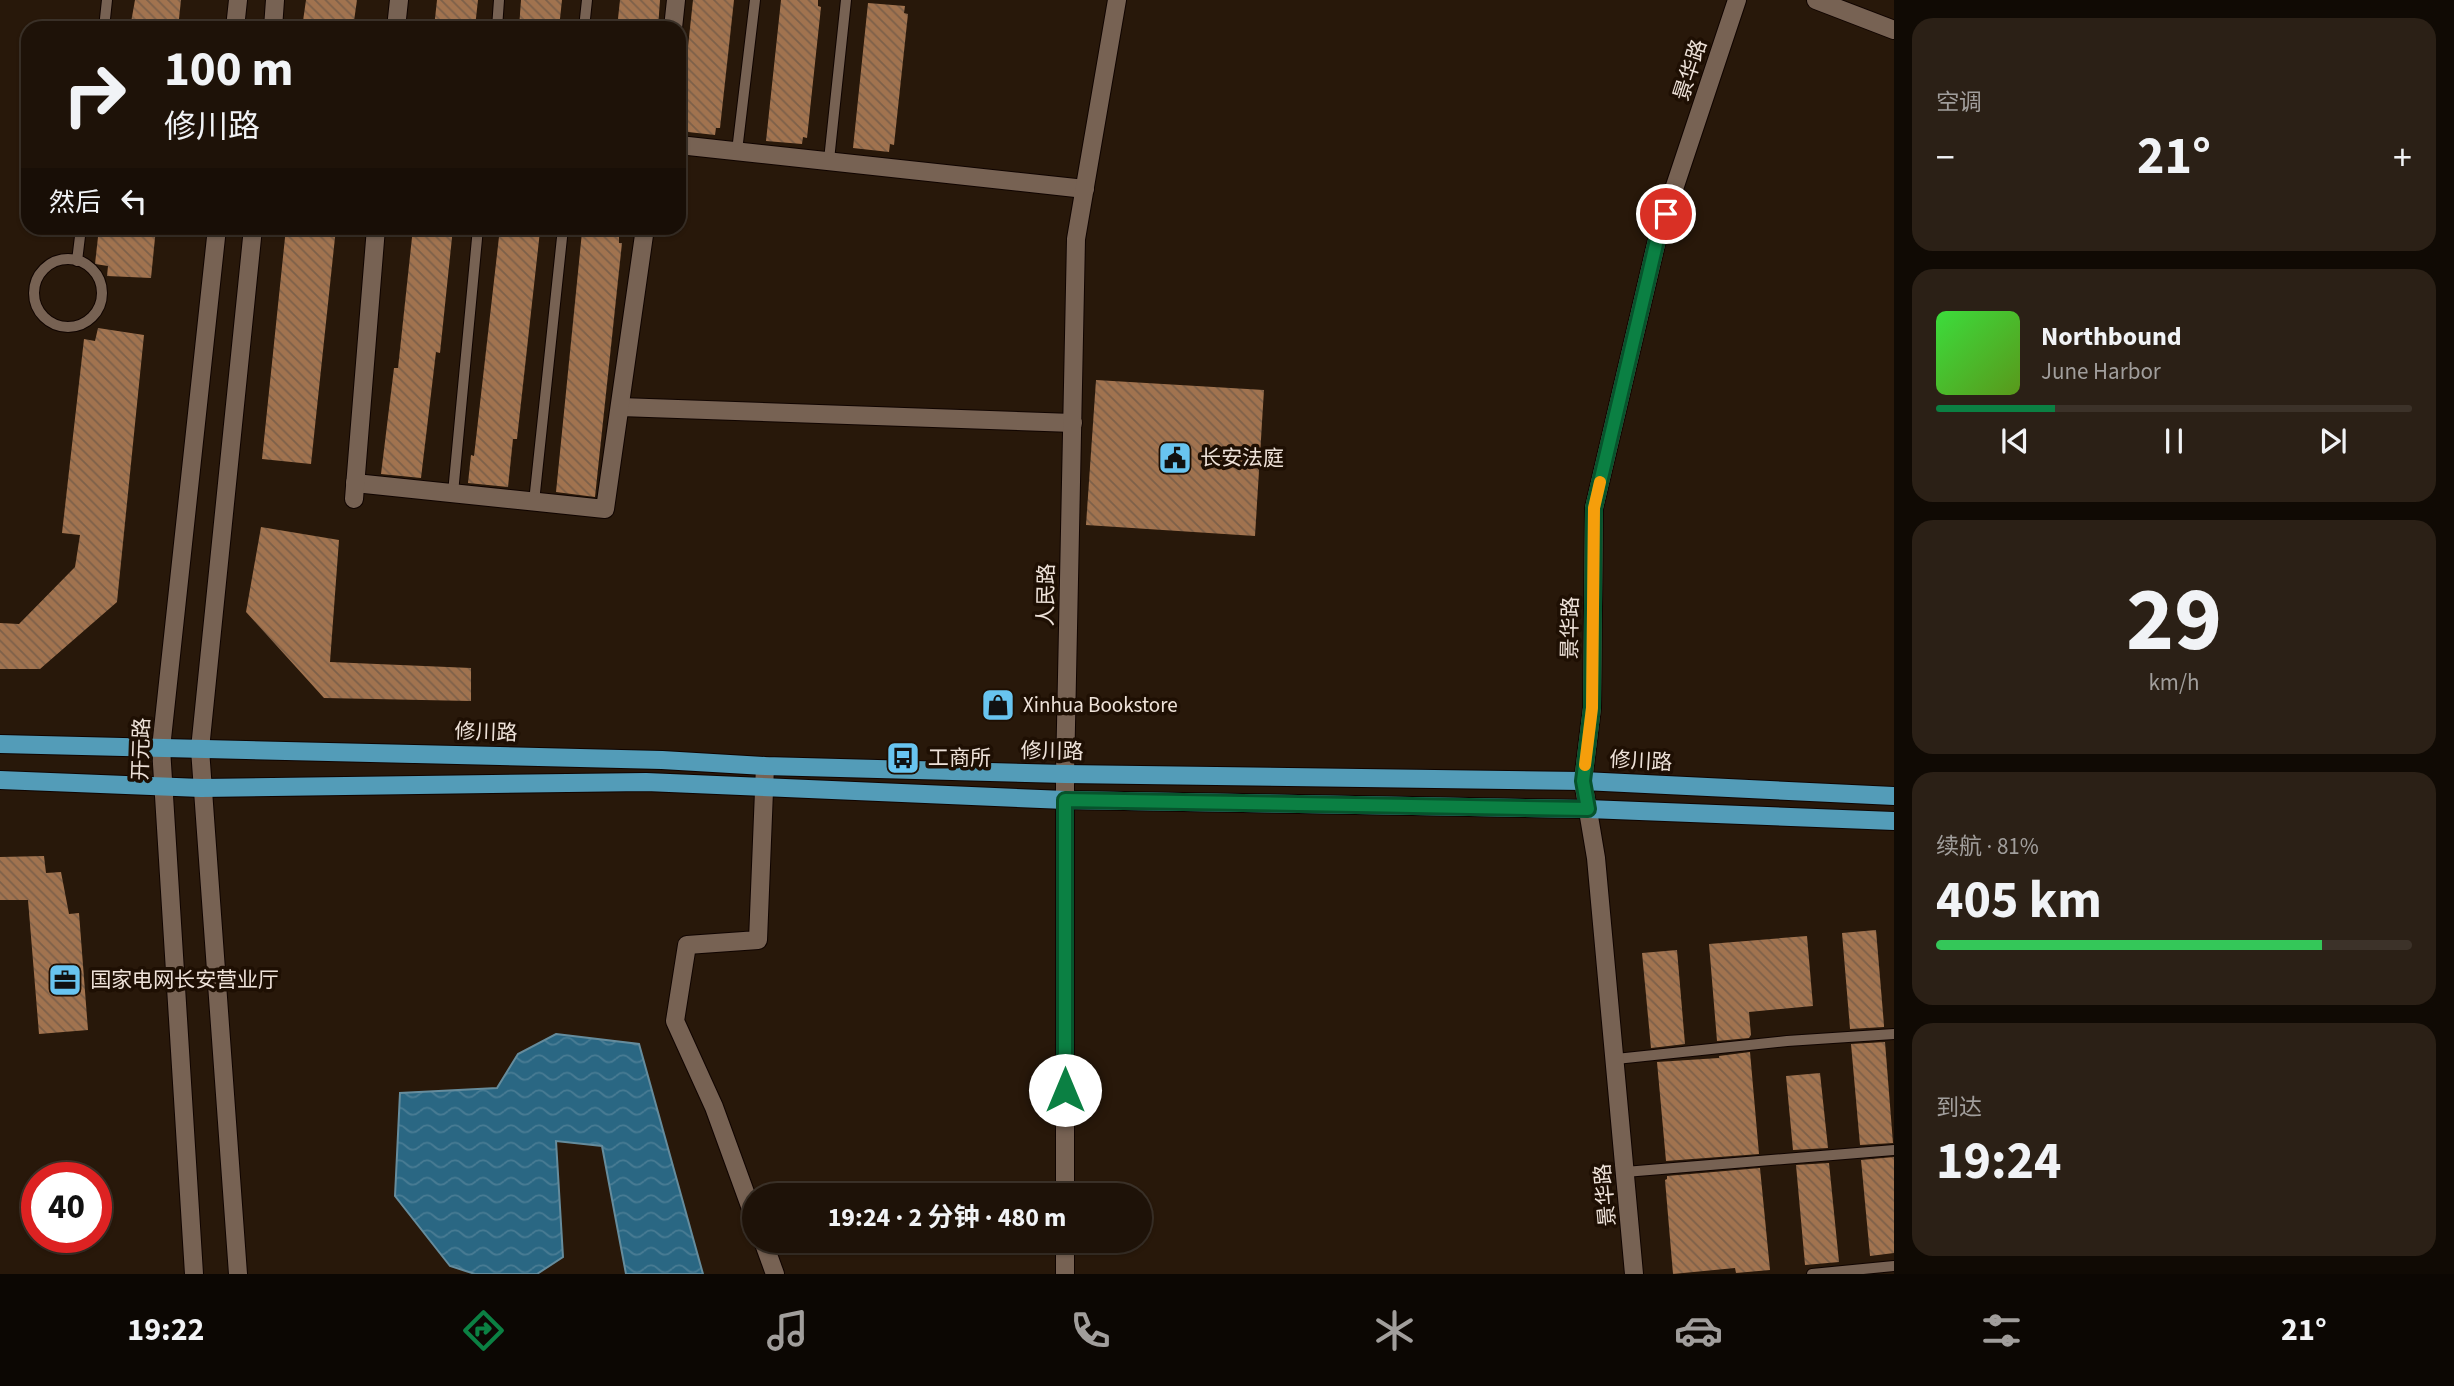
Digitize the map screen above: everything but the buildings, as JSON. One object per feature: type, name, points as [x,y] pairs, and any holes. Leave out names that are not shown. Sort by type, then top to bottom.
[{"type":"main road","name":"修川路","points":[[0,744],[662,760],[765,766],[1065,775],[1583,781],[1894,796]]},
{"type":"main road","points":[[0,780],[201,788],[646,782],[1065,800],[1588,809],[1894,821]]},
{"type":"street","points":[[236,21],[238,0]]},
{"type":"street","points":[[274,21],[275,0]]},
{"type":"street","points":[[397,21],[399,0]]},
{"type":"street","points":[[674,21],[676,0]]},
{"type":"street","name":"人民路","points":[[1065,1183],[1065,775],[1076,239],[1117,0]]},
{"type":"street","name":"景华路","points":[[1634,1274],[1596,858],[1583,781],[1592,708],[1594,508],[1657,240],[1737,0]]},
{"type":"street","points":[[1816,0],[1894,30]]},
{"type":"street","points":[[686,146],[1085,189]]},
{"type":"street","name":"开元路","points":[[194,1274],[161,748],[216,235]]},
{"type":"street","points":[[238,1274],[200,749],[252,235]]},
{"type":"street","points":[[375,235],[355,491],[453,493],[605,509],[644,235]]},
{"type":"street","points":[[620,407],[1073,423]]},
{"type":"street","points":[[742,1184],[714,1107],[675,1021],[687,945],[758,940],[765,766]]},
{"type":"street","points":[[767,1253],[775,1274]]},
{"type":"street","points":[[1065,1253],[1065,1274]]},
{"type":"lane","points":[[105,21],[107,0]]},
{"type":"lane","points":[[497,21],[499,0]]},
{"type":"lane","points":[[585,21],[587,0]]},
{"type":"lane","points":[[737,151],[755,0]]},
{"type":"lane","points":[[829,160],[846,0]]},
{"type":"lane","points":[[77,261],[80,235]]},
{"type":"lane","points":[[453,493],[477,235]]},
{"type":"lane","points":[[534,502],[562,235]]},
{"type":"lane","points":[[61,260],[77,261],[92,269],[99,278],[102,301],[90,320],[80,326],[58,326],[48,321],[35,303],[36,281],[42,271],[51,264],[61,260]]},
{"type":"lane","points":[[1616,1059],[1787,1041],[1894,1034]]},
{"type":"lane","points":[[1626,1171],[1894,1150]]},
{"type":"lane","points":[[1812,1274],[1894,1266]]},
{"type":"water","points":[[556,1034],[639,1044],[703,1274],[626,1274],[602,1146],[556,1141],[563,1257],[537,1274],[475,1274],[450,1266],[395,1196],[400,1093],[497,1088],[518,1054]]},
{"type":"slow traffic","points":[[1585,765],[1592,708],[1594,508],[1600,482]]},
{"type":"place","name":"长安法庭","points":[[1175,458]]},
{"type":"place","name":"Xinhua Bookstore","points":[[998,705]]},
{"type":"place","name":"工商所","points":[[903,758]]},
{"type":"place","name":"国家电网长安营业厅","points":[[65,980]]},
{"type":"route","points":[[1065,1090],[1065,800],[1588,809],[1583,781],[1592,708],[1594,508],[1657,240],[1666,214]]}]
